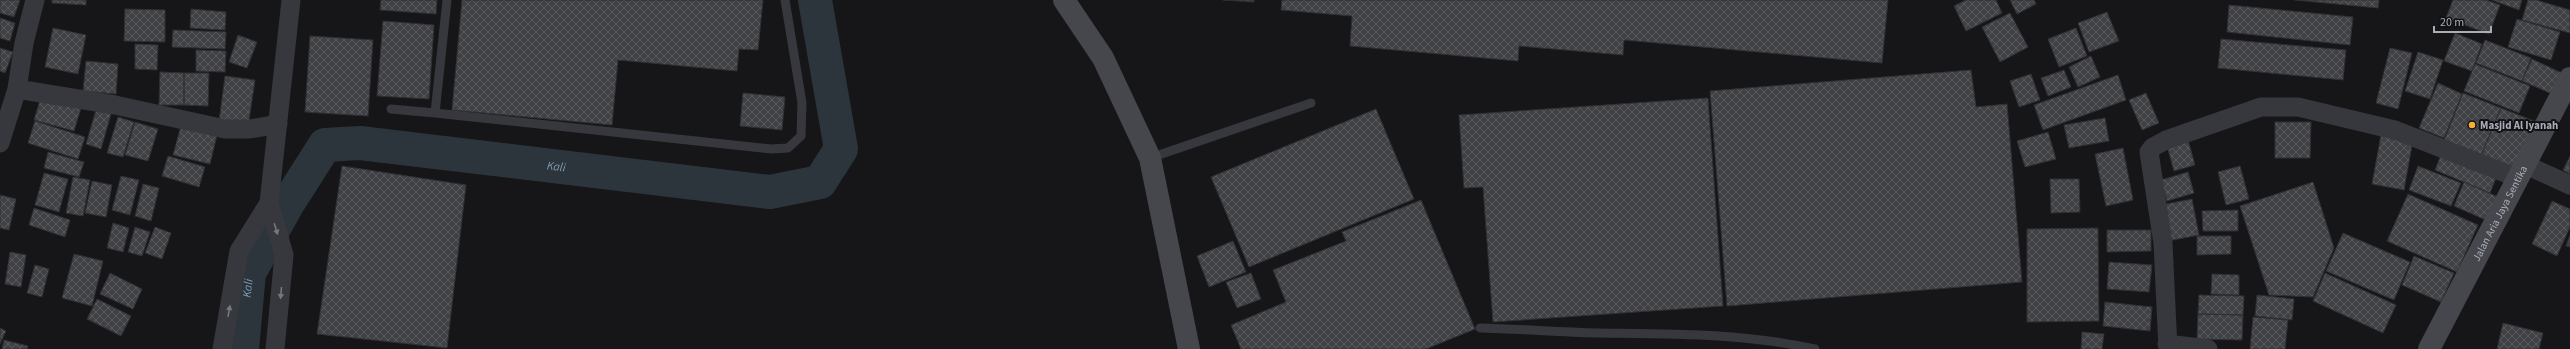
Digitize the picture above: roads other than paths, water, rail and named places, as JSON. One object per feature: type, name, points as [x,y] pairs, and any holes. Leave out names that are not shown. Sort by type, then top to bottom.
[{"type":"street","points":[[0,143],[17,89],[24,43],[35,0]]},
{"type":"street","points":[[275,349],[284,255],[269,203],[291,0]]},
{"type":"street","points":[[1064,0],[1103,58],[1150,158],[1189,349]]},
{"type":"street","name":"Jalan Aria Jaya Sentika","points":[[2429,349],[2570,78]]},
{"type":"street","points":[[17,89],[122,106],[225,129],[250,129],[278,124]]},
{"type":"street","points":[[2208,349],[2168,347],[2163,243],[2149,152],[2153,147],[2166,140],[2261,107],[2298,107],[2395,130],[2522,172],[2570,185]]},
{"type":"street","points":[[222,349],[239,251],[269,203]]},
{"type":"lane","points":[[434,113],[447,0]]},
{"type":"lane","points":[[391,109],[770,150],[788,148],[801,136],[802,103],[785,0]]},
{"type":"lane","points":[[1150,158],[1311,103]]},
{"type":"lane","points":[[1480,328],[1596,333],[1721,335],[1778,341],[1815,349]]},
{"type":"waterway","name":"Kali","points":[[242,349],[249,273],[288,203],[325,145],[360,143],[770,192],[820,182],[841,149],[815,0]]},
{"type":"place","name":"Masjid Al Iyanah","points":[[2472,125]]}]
